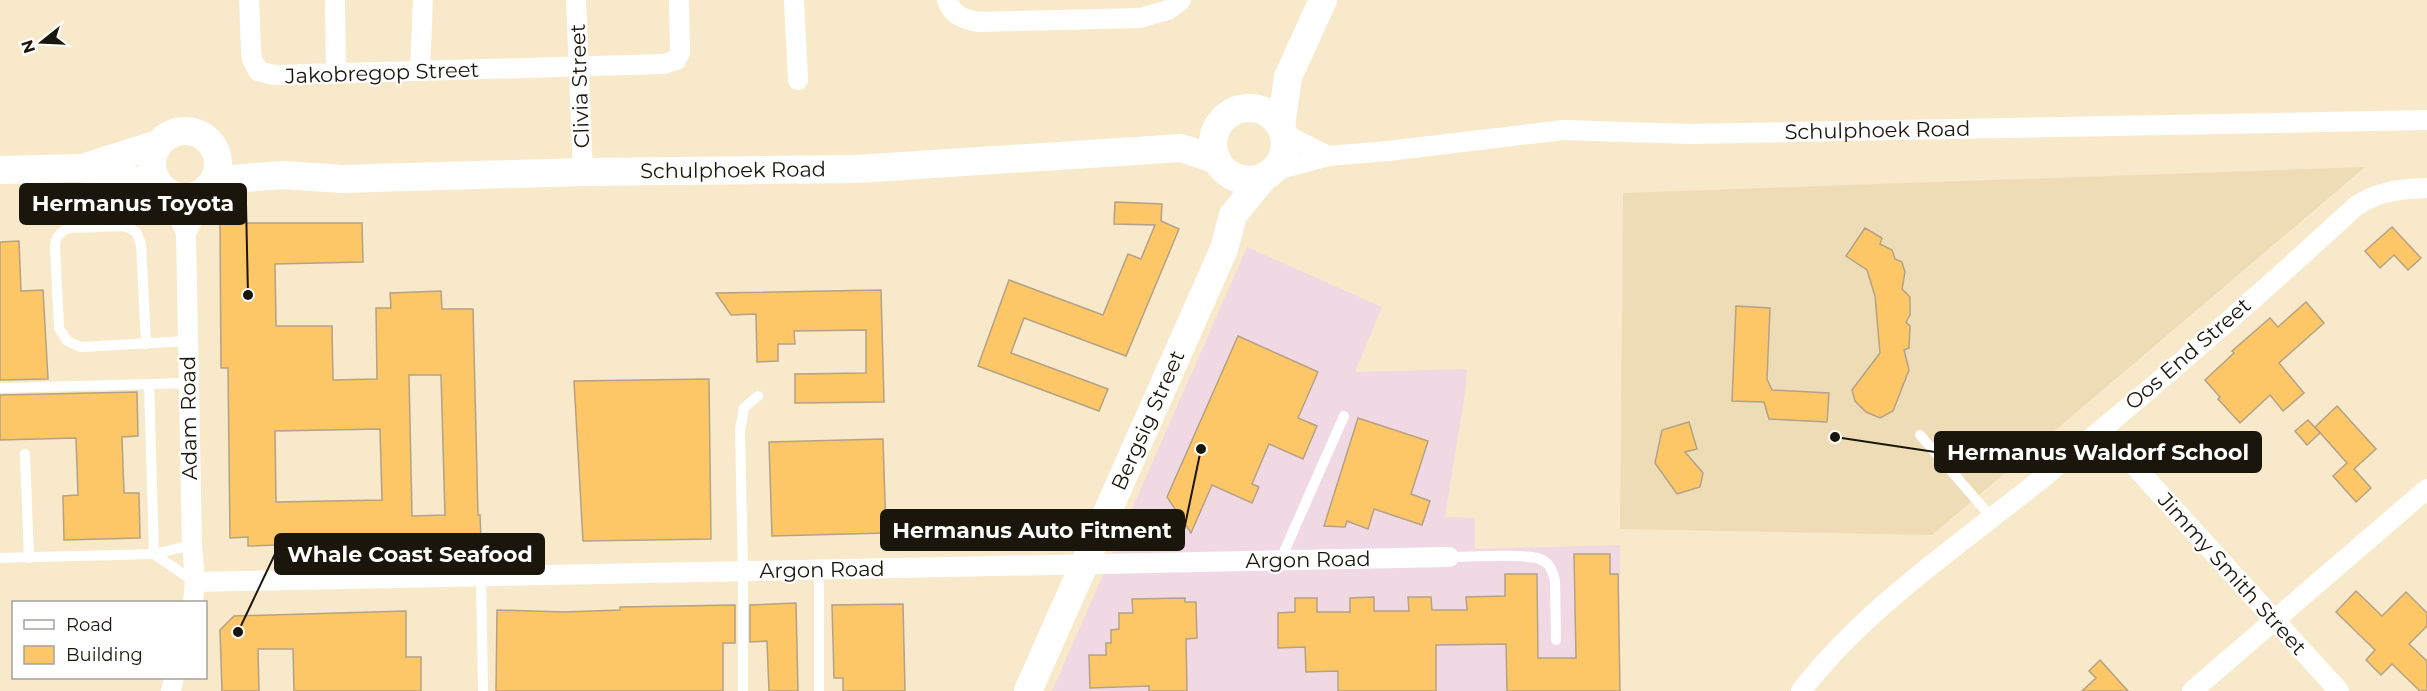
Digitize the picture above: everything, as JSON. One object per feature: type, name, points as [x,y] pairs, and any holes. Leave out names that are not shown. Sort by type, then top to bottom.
[{"type":"street","name":"Jakobregop Street","points":[[249,0],[252,59],[258,71],[274,75],[664,64],[676,60],[680,53],[679,0]]},
{"type":"street","points":[[335,0],[336,74]]},
{"type":"street","points":[[420,71],[423,0]]},
{"type":"street","name":"Clivia Street","points":[[576,0],[583,172]]},
{"type":"street","points":[[794,0],[798,80]]},
{"type":"street","points":[[947,0],[950,8],[964,20],[978,22],[1140,18],[1168,10],[1181,0]]},
{"type":"street","points":[[1288,77],[1249,108],[1230,114],[1217,129],[1214,150],[1220,164],[1232,176],[1253,180],[1269,174],[1280,162],[1284,152],[1282,130],[1288,77],[1323,0]]},
{"type":"street","points":[[1249,108],[1269,113],[1282,130],[1328,156]]},
{"type":"street","name":"Schulphoek Road","points":[[1269,174],[1328,156],[1564,130],[1690,134],[2427,120]]},
{"type":"street","name":"Schulphoek Road","points":[[210,187],[283,175],[342,179],[583,172],[857,169],[1181,148],[1217,129]]},
{"type":"street","points":[[0,170],[80,168],[158,144],[174,132],[183,131],[193,132],[209,141],[218,162],[217,173],[210,187],[188,198],[122,177],[80,168]]},
{"type":"street","name":"Schulphoek Road","points":[[209,141],[249,162],[283,175]]},
{"type":"street","points":[[158,144],[151,161],[155,180],[164,191]]},
{"type":"street","name":"Schulphoek Road","points":[[1181,148],[1220,164]]},
{"type":"street","name":"Bergsig Street","points":[[1220,164],[1233,214]]},
{"type":"street","name":"Bergsig Street","points":[[1028,691],[1224,249],[1233,214],[1269,174]]},
{"type":"street","name":"Adam Road","points":[[186,233],[210,187]]},
{"type":"street","name":"Oos End Street","points":[[1801,691],[1835,651],[1903,588],[2102,430],[2356,206],[2390,190],[2427,188]]},
{"type":"street","name":"Adam Road","points":[[164,191],[186,233],[192,544],[195,582],[193,601]]},
{"type":"street","name":"Jimmy Smith Street","points":[[2102,430],[2339,691]]},
{"type":"street","points":[[2192,691],[2427,489]]},
{"type":"street","name":"Argon Road","points":[[195,582],[1449,557]]},
{"type":"lane","points":[[146,344],[141,244],[136,232],[125,226],[69,228],[61,232],[56,239],[55,248],[59,328],[62,336],[71,344],[81,346],[146,344],[188,341]]},
{"type":"lane","points":[[0,388],[189,383]]},
{"type":"lane","points":[[149,384],[154,554]]},
{"type":"lane","points":[[743,691],[740,430],[744,408],[758,396]]},
{"type":"lane","points":[[1280,561],[1344,416]]},
{"type":"lane","points":[[1920,435],[1992,518]]},
{"type":"lane","points":[[25,454],[29,558]]},
{"type":"lane","points":[[0,558],[154,554],[192,544]]},
{"type":"lane","points":[[154,554],[195,582]]},
{"type":"lane","points":[[1449,557],[1532,556],[1547,563],[1555,581],[1556,640]]},
{"type":"lane","points":[[819,570],[819,691]]},
{"type":"lane","points":[[481,576],[483,691]]},
{"type":"shaded area","points":[[2365,167],[1932,535],[1620,529],[1623,193]]},
{"type":"shaded area","points":[[1247,247],[1382,307],[1355,372],[1467,369],[1445,517],[1475,518],[1475,549],[1620,545],[1619,691],[1052,691]]},
{"type":"building","points":[[1115,202],[1162,204],[1161,221],[1179,229],[1126,356],[1024,318],[1011,353],[1108,389],[1099,411],[978,366],[1009,280],[1103,315],[1128,254],[1141,259],[1155,225],[1114,224]]},
{"type":"building","points":[[220,223],[362,223],[363,262],[275,264],[276,326],[332,326],[333,380],[377,379],[376,308],[391,308],[390,293],[441,291],[442,309],[473,309],[478,515],[480,515],[481,539],[248,546],[248,537],[230,538],[228,368],[221,368]],"holes":[[[409,375],[441,375],[445,515],[412,516]],[[380,429],[382,500],[276,502],[275,431]]]},
{"type":"building","points":[[2392,227],[2421,258],[2408,270],[2394,255],[2380,268],[2365,251]]},
{"type":"building","points":[[1865,228],[1882,238],[1880,244],[1892,250],[1895,259],[1902,262],[1905,272],[1902,289],[1910,297],[1910,315],[1906,322],[1910,326],[1909,348],[1904,350],[1909,370],[1893,411],[1880,418],[1866,412],[1855,401],[1852,390],[1880,353],[1875,296],[1867,270],[1846,256]]},
{"type":"building","points":[[19,241],[21,291],[43,290],[48,379],[0,380],[0,242]]},
{"type":"building","points":[[881,290],[884,402],[795,403],[795,374],[866,373],[866,330],[794,331],[795,344],[778,344],[778,361],[757,362],[756,314],[731,315],[716,293]]},
{"type":"building","points":[[2306,302],[2324,323],[2279,363],[2304,393],[2283,411],[2270,395],[2240,423],[2218,399],[2220,397],[2205,380],[2234,353],[2232,351],[2270,318],[2278,327]]},
{"type":"building","points":[[1736,306],[1770,308],[1767,379],[1772,390],[1829,393],[1827,422],[1769,419],[1764,402],[1732,401]]},
{"type":"building","points":[[1238,336],[1318,372],[1298,418],[1317,426],[1303,459],[1269,444],[1252,484],[1259,487],[1252,503],[1212,485],[1191,533],[1167,497]]},
{"type":"building","points":[[709,379],[711,539],[583,541],[574,381]]},
{"type":"building","points":[[137,392],[138,436],[122,437],[124,493],[139,493],[140,538],[64,540],[63,496],[78,495],[76,438],[0,440],[0,395]]},
{"type":"building","points":[[2337,406],[2376,449],[2354,469],[2371,488],[2356,502],[2333,476],[2347,463],[2315,427]]},
{"type":"building","points":[[1358,418],[1428,441],[1411,494],[1430,501],[1422,525],[1374,509],[1368,529],[1347,521],[1345,527],[1324,526]]},
{"type":"building","points":[[2308,420],[2320,433],[2307,445],[2295,431]]},
{"type":"building","points":[[1689,422],[1697,449],[1685,452],[1703,473],[1700,487],[1677,494],[1655,463],[1662,430]]},
{"type":"building","points":[[883,439],[886,533],[772,536],[769,442]]},
{"type":"building","points":[[1574,554],[1610,554],[1610,574],[1618,574],[1620,691],[1507,691],[1506,644],[1436,645],[1436,691],[1338,691],[1338,671],[1306,672],[1305,647],[1278,648],[1278,613],[1295,612],[1295,598],[1317,598],[1317,612],[1350,612],[1350,598],[1374,597],[1374,611],[1409,611],[1408,597],[1431,597],[1432,610],[1467,610],[1466,597],[1505,596],[1505,574],[1537,574],[1538,658],[1576,658]]},
{"type":"building","points":[[2356,591],[2382,616],[2406,592],[2427,613],[2427,626],[2409,644],[2427,661],[2427,691],[2420,691],[2392,664],[2381,675],[2366,660],[2375,650],[2336,612]]},
{"type":"building","points":[[1185,598],[1185,602],[1196,602],[1197,638],[1186,639],[1187,691],[1149,691],[1149,686],[1090,688],[1089,655],[1106,655],[1106,643],[1111,643],[1111,630],[1119,629],[1119,613],[1133,613],[1132,599]]},
{"type":"building","points":[[796,603],[798,691],[769,691],[767,641],[750,642],[750,605]]},
{"type":"building","points":[[903,604],[905,691],[843,691],[843,678],[834,678],[832,605]]},
{"type":"building","points":[[735,605],[735,643],[723,643],[723,691],[496,691],[497,610],[564,612],[620,610],[620,607]]},
{"type":"building","points":[[406,611],[406,657],[421,657],[421,691],[294,691],[293,649],[258,649],[259,691],[222,691],[220,630],[234,616]]},
{"type":"building","points":[[2100,660],[2128,691],[2082,691],[2096,678],[2089,671]]},
{"type":"place","name":"Hermanus Toyota","points":[[248,295]]},
{"type":"place","name":"Hermanus Waldorf School","points":[[1835,437]]},
{"type":"place","name":"Hermanus Auto Fitment","points":[[1201,449]]},
{"type":"place","name":"Whale Coast Seafood","points":[[238,632]]}]
